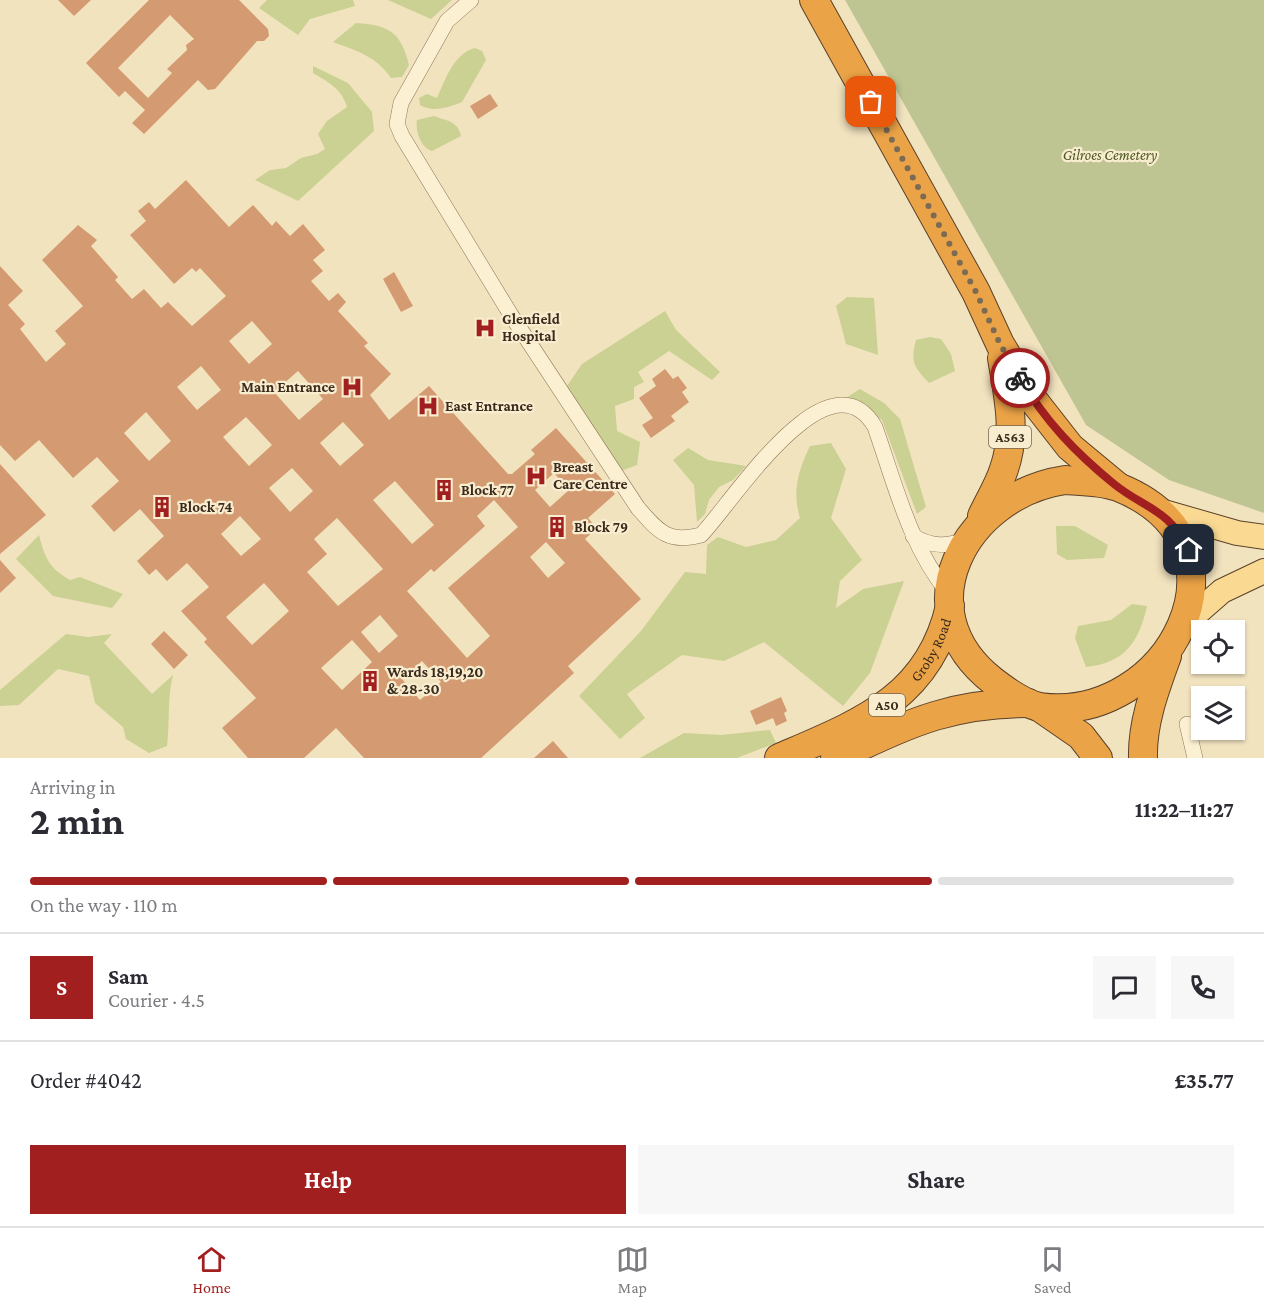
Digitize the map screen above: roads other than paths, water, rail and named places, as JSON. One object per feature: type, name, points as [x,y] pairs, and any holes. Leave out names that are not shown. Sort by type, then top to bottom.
[{"type":"highway","name":"A563","points":[[806,0],[839,45]]},
{"type":"highway","name":"A563","points":[[814,0],[976,292],[1000,344],[1034,401],[1063,440],[1117,486]]},
{"type":"highway","name":"A563","points":[[973,532],[1004,469],[1011,432],[1012,420],[1000,344]]},
{"type":"highway","name":"A50","points":[[835,758],[934,714],[994,703],[1068,707],[1113,696],[1145,674],[1169,651],[1183,625],[1193,573],[1191,558],[1183,538],[1157,510],[1117,486],[1065,480],[1035,486],[1013,496],[973,532],[954,569],[950,600],[954,627],[973,662],[1004,690],[1035,705]]},
{"type":"highway","name":"Groby Road","points":[[779,758],[857,724],[893,702],[932,657],[944,633],[950,600]]},
{"type":"highway","points":[[1143,758],[1152,697],[1169,651]]},
{"type":"highway","points":[[1035,705],[1081,736],[1098,758]]},
{"type":"main road","name":"A50","points":[[1157,510],[1237,533],[1264,537]]},
{"type":"main road","name":"A50","points":[[1183,625],[1222,591],[1264,571]]},
{"type":"street","points":[[474,2],[447,21],[400,103],[397,124],[478,262],[620,482],[652,524],[670,538],[687,539],[701,535],[775,445],[792,429],[815,413],[835,406],[853,407],[868,416],[875,427],[913,536],[927,565],[950,600]]},
{"type":"street","points":[[913,536],[928,546],[958,543],[973,532]]},
{"type":"street","points":[[1186,724],[1195,758]]},
{"type":"place","name":"Glenfield Hospital","points":[[485,328]]},
{"type":"place","name":"Main Entrance","points":[[352,387]]},
{"type":"place","name":"East Entrance","points":[[428,406]]},
{"type":"place","name":"Breast Care Centre","points":[[536,476]]},
{"type":"place","name":"Block 77","points":[[444,490]]},
{"type":"place","name":"Block 74","points":[[162,507]]},
{"type":"place","name":"Block 79","points":[[557,527]]},
{"type":"place","name":"Wards 18,19,20 & 28-30","points":[[370,681]]},
{"type":"park label","name":"Gilroes Cemetery","points":[[1110,155]]}]
